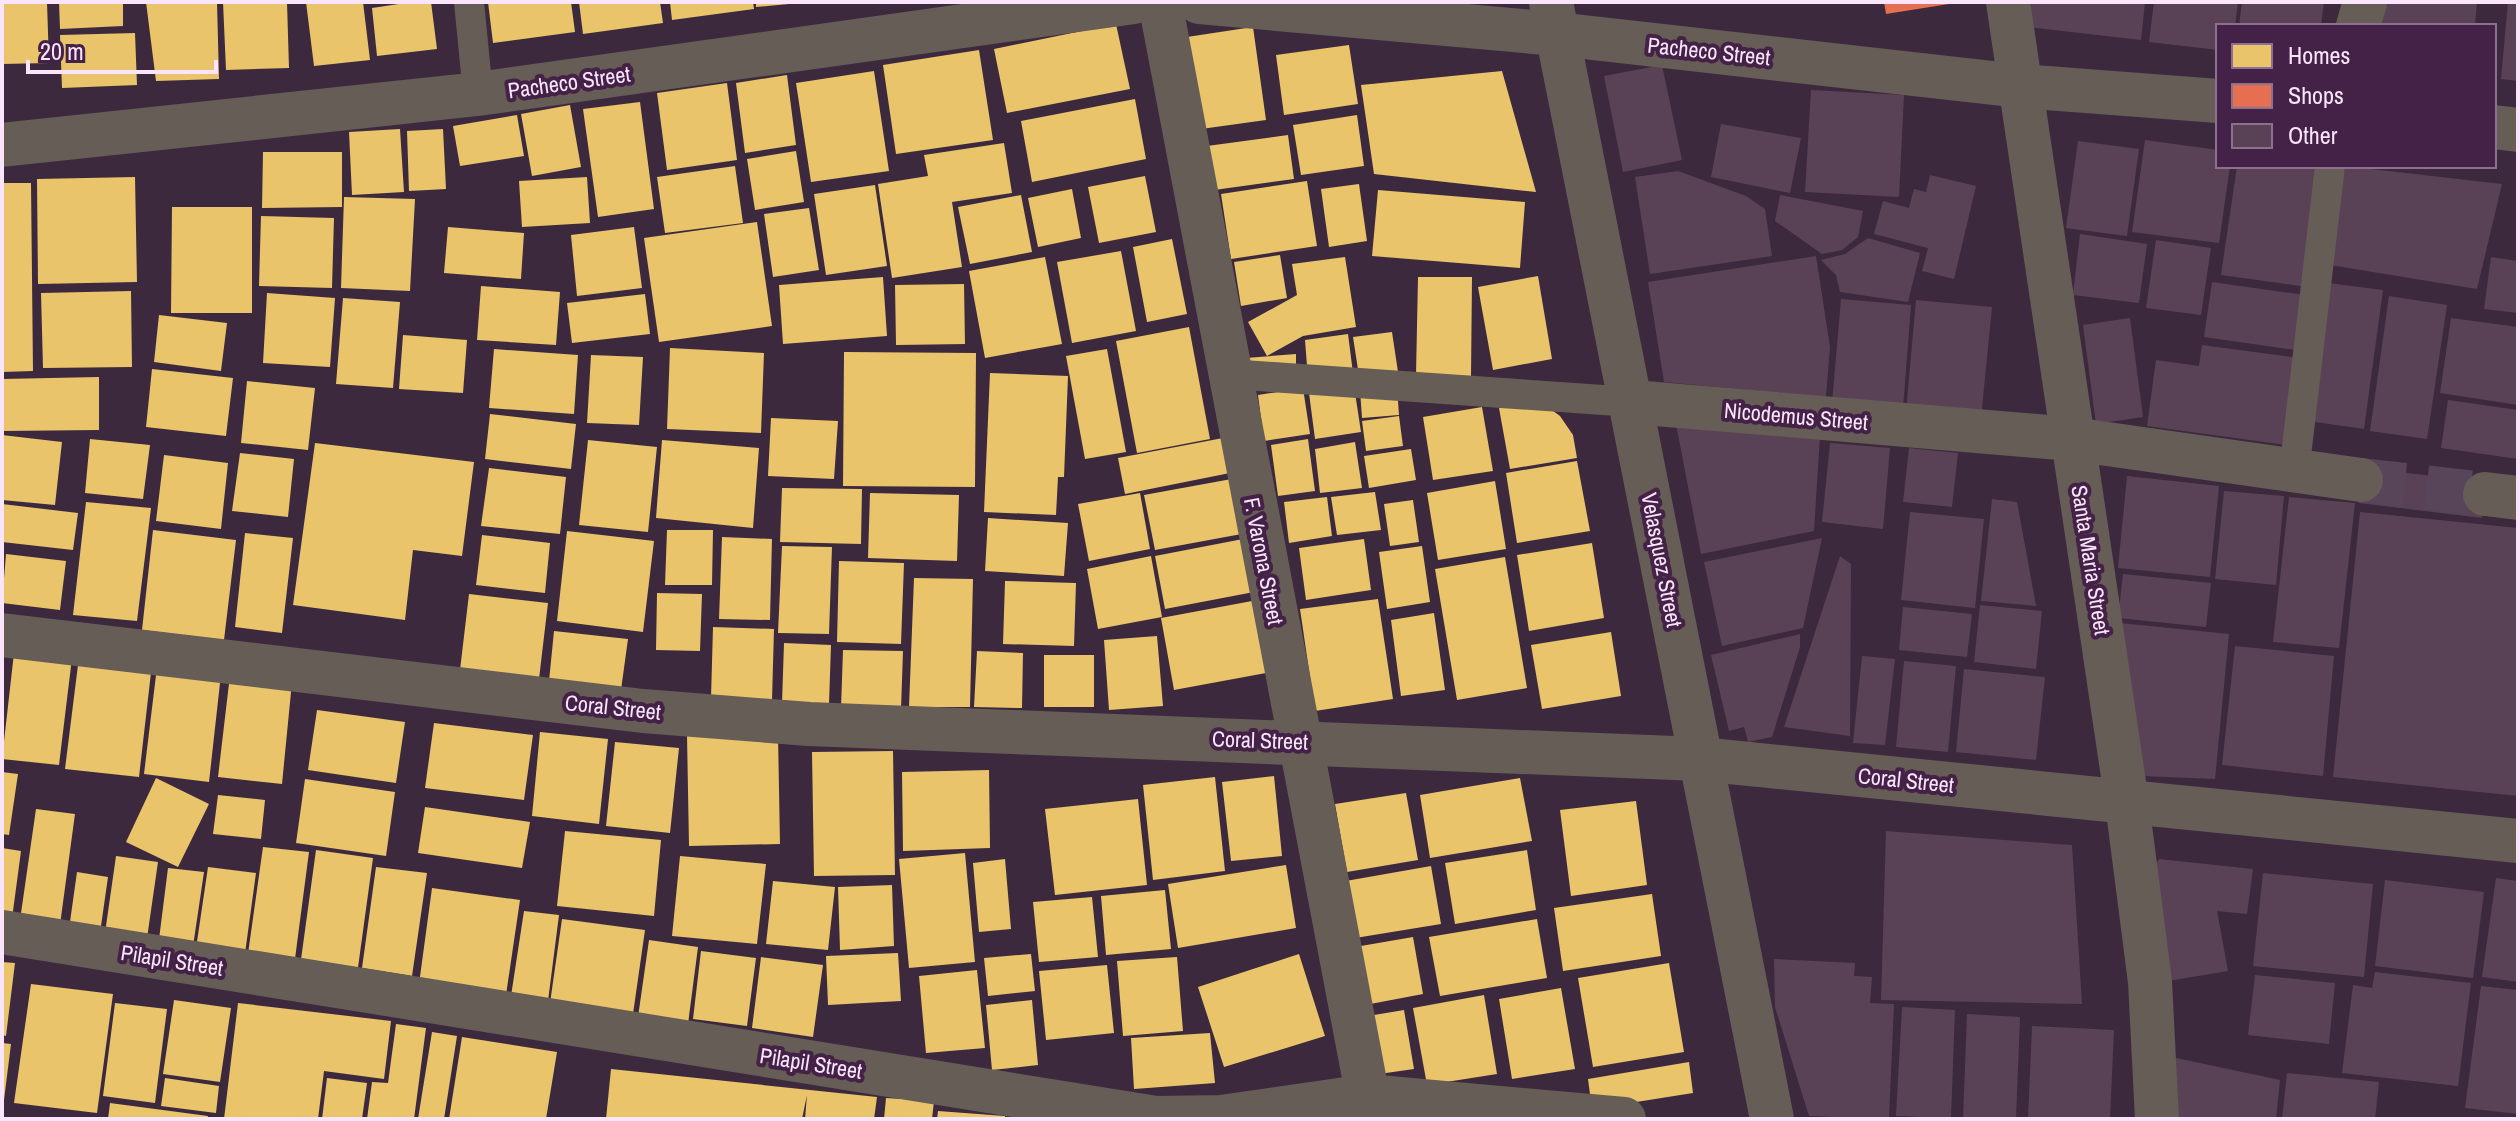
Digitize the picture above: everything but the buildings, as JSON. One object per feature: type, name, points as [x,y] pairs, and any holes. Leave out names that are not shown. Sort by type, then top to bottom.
[{"type":"street","name":"Pacheco Street","points":[[2,145],[478,94],[1134,2]]},
{"type":"street","name":"F. Varona Street","points":[[1160,2],[1369,1108]]},
{"type":"street","name":"Pacheco Street","points":[[1199,2],[1554,18],[2020,86],[2216,101]]},
{"type":"street","name":"Santa Maria Street","points":[[2008,2],[2127,803],[2150,982],[2157,1119]]},
{"type":"street","points":[[2359,24],[2365,2]]},
{"type":"street","name":"Velasquez Street","points":[[1554,18],[1772,1119]]},
{"type":"street","points":[[2496,127],[2518,130]]},
{"type":"street","name":"Nicodemus Street","points":[[1632,402],[2072,439],[2294,473],[2361,480]]},
{"type":"street","name":"Coral Street","points":[[2,635],[643,711],[809,724],[1700,759],[2518,841]]},
{"type":"street","name":"Pilapil Street","points":[[2,932],[1156,1118],[1369,1108],[1624,1119]]},
{"type":"lane","points":[[469,2],[478,94]]},
{"type":"lane","points":[[2294,473],[2330,168]]},
{"type":"lane","name":"Nicodemus Street","points":[[1229,374],[1632,402]]},
{"type":"tunnel","points":[[2361,480],[2485,494]]}]
